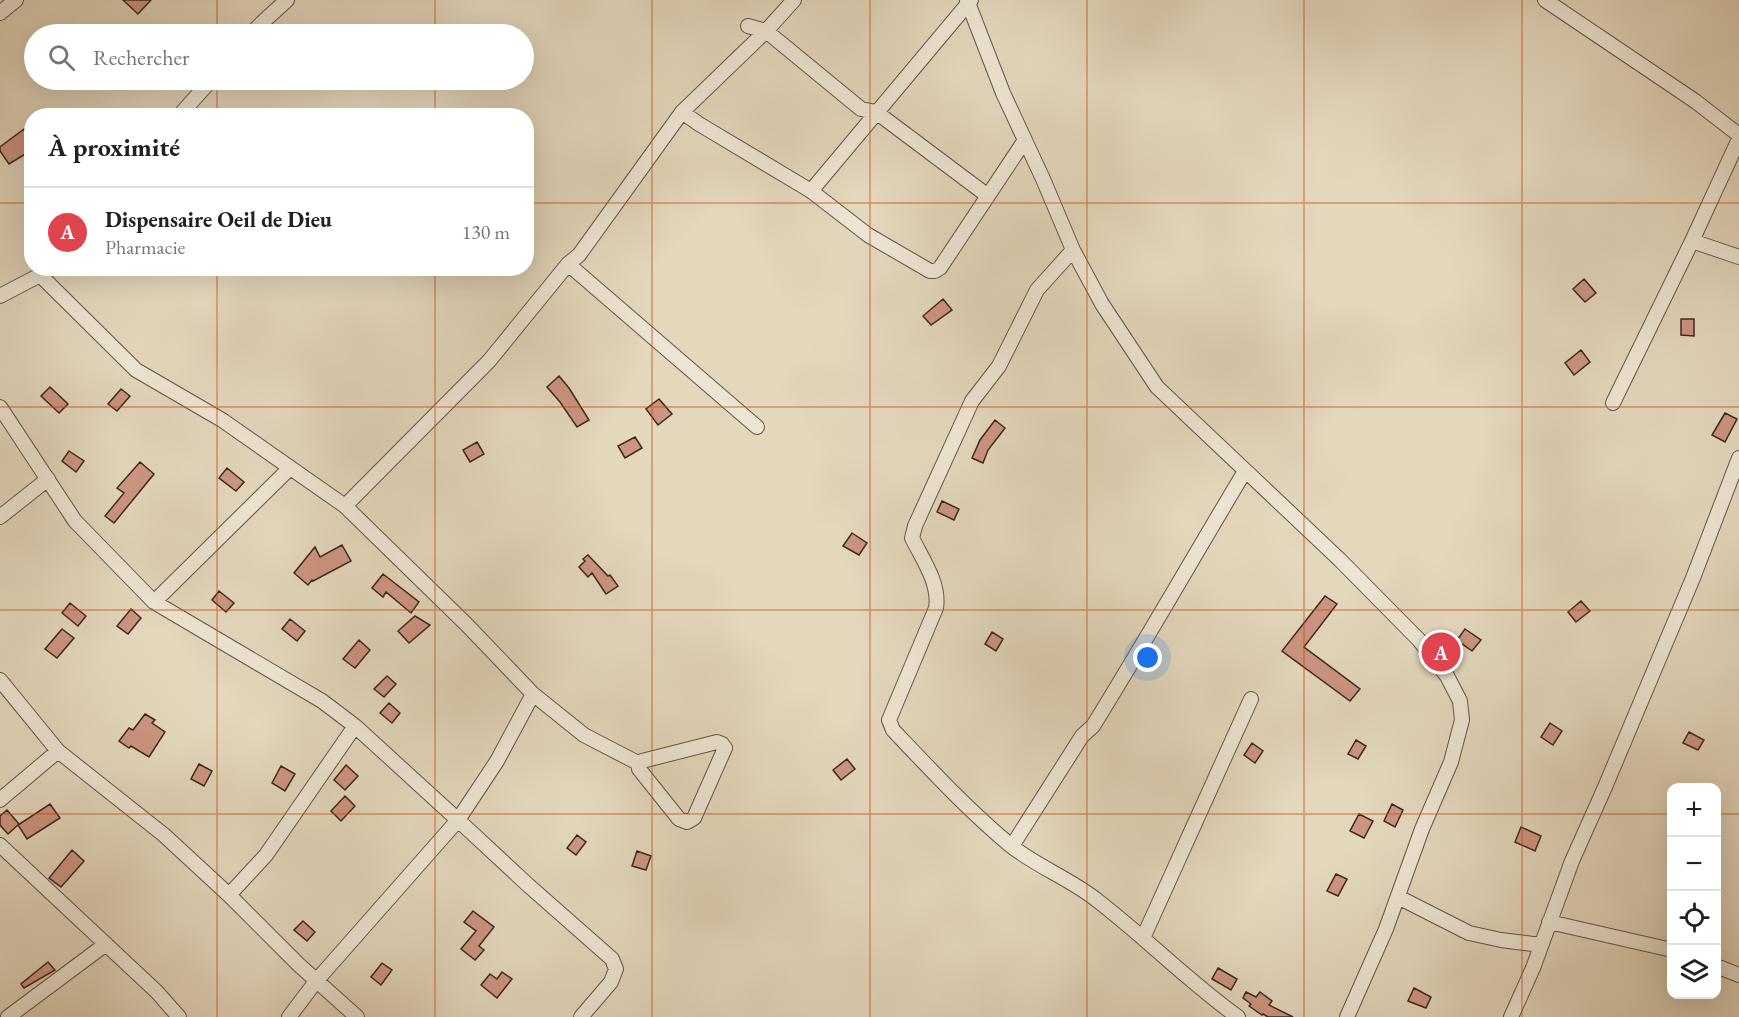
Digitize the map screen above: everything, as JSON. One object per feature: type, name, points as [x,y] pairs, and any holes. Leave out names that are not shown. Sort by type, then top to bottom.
[{"type":"street","points":[[0,13],[16,0]]},
{"type":"street","points":[[261,24],[287,0]]},
{"type":"street","points":[[345,507],[489,362],[568,264],[579,255],[682,112],[766,31],[794,0]]},
{"type":"street","points":[[1545,0],[1695,101],[1739,137],[1692,241],[1613,403]]},
{"type":"street","points":[[812,191],[969,1],[1003,93],[1073,250],[1102,304],[1157,387],[1340,560],[1419,640],[1447,676],[1460,701],[1461,720],[1451,762],[1422,830],[1386,929],[1347,1017]]},
{"type":"street","points":[[747,26],[766,31],[861,109],[876,112],[988,196]]},
{"type":"street","points":[[186,108],[202,90]]},
{"type":"street","points":[[682,112],[812,191],[868,235],[930,271],[940,268],[1025,140]]},
{"type":"street","points":[[1692,241],[1739,257]]},
{"type":"street","points":[[1073,250],[1037,290],[999,366],[972,401],[915,526],[912,538],[936,587],[936,608],[890,720],[893,730],[946,785],[1012,846],[1089,893],[1238,1017]]},
{"type":"street","points":[[568,264],[757,427]]},
{"type":"street","points":[[0,296],[36,276]]},
{"type":"street","points":[[47,276],[136,370],[222,420],[345,507],[467,625],[533,694],[584,735],[638,764],[639,769],[679,819],[687,822],[694,818],[725,748],[717,742],[642,760],[638,764]]},
{"type":"street","points":[[0,407],[75,521],[154,602],[322,701],[355,726],[612,959],[616,969],[611,982],[580,1017]]},
{"type":"street","points":[[1513,1017],[1572,861],[1697,568],[1739,458]]},
{"type":"street","points":[[154,602],[290,468]]},
{"type":"street","points":[[1012,846],[1082,736],[1093,726],[1146,641],[1245,471]]},
{"type":"street","points":[[0,517],[48,479]]},
{"type":"street","points":[[0,680],[58,751],[164,835],[299,965],[357,1017]]},
{"type":"street","points":[[289,1017],[317,980],[458,820],[497,761],[533,694]]},
{"type":"street","points":[[1143,938],[1251,699]]},
{"type":"street","points":[[229,896],[266,855],[355,726]]},
{"type":"street","points":[[0,800],[58,751]]},
{"type":"street","points":[[0,845],[157,992],[179,1017]]},
{"type":"street","points":[[1398,897],[1469,933],[1540,945]]},
{"type":"street","points":[[1549,922],[1667,949]]},
{"type":"street","points":[[8,1017],[106,944]]},
{"type":"street","points":[[1721,968],[1739,975]]},
{"type":"building","points":[[123,0],[151,0],[138,14]]},
{"type":"building","points":[[24,129],[24,155],[9,164],[0,151],[0,147]]},
{"type":"building","points":[[1584,279],[1596,293],[1585,302],[1573,289]]},
{"type":"building","points":[[943,299],[952,310],[931,325],[923,316]]},
{"type":"building","points":[[1681,319],[1694,319],[1694,336],[1681,335]]},
{"type":"building","points":[[1581,350],[1590,362],[1574,375],[1565,363]]},
{"type":"building","points":[[559,376],[589,420],[577,427],[547,387]]},
{"type":"building","points":[[50,387],[68,404],[59,413],[41,396]]},
{"type":"building","points":[[121,389],[130,396],[117,411],[108,404]]},
{"type":"building","points":[[659,399],[672,414],[658,425],[646,409]]},
{"type":"building","points":[[1725,413],[1737,419],[1725,442],[1712,435]]},
{"type":"building","points":[[995,420],[1005,428],[988,450],[983,463],[972,458],[980,440]]},
{"type":"building","points":[[635,437],[642,448],[625,458],[618,446]]},
{"type":"building","points":[[477,442],[484,454],[470,462],[463,450]]},
{"type":"building","points":[[69,451],[84,461],[76,472],[62,461]]},
{"type":"building","points":[[140,462],[154,474],[114,523],[105,516],[124,493],[117,488]]},
{"type":"building","points":[[227,468],[244,482],[236,491],[219,478]]},
{"type":"building","points":[[942,501],[959,509],[954,520],[937,512]]},
{"type":"building","points":[[852,533],[867,543],[859,555],[843,546]]},
{"type":"building","points":[[342,545],[351,561],[312,580],[308,585],[294,573],[315,547],[320,557]]},
{"type":"building","points":[[588,555],[608,576],[610,575],[618,586],[606,594],[592,573],[588,577],[579,567]]},
{"type":"building","points":[[383,574],[419,602],[411,613],[386,592],[383,597],[372,588]]},
{"type":"building","points":[[219,591],[234,603],[226,612],[212,600]]},
{"type":"building","points":[[1325,596],[1337,604],[1304,647],[1360,689],[1350,701],[1282,651]]},
{"type":"building","points":[[1581,601],[1590,611],[1576,622],[1568,612]]},
{"type":"building","points":[[70,603],[86,616],[78,626],[62,613]]},
{"type":"building","points":[[131,609],[141,618],[128,634],[117,626]]},
{"type":"building","points":[[415,616],[430,625],[409,643],[398,631]]},
{"type":"building","points":[[290,619],[305,631],[297,641],[282,629]]},
{"type":"building","points":[[62,629],[74,638],[57,658],[45,649]]},
{"type":"building","points":[[1465,629],[1481,640],[1472,651],[1457,640]]},
{"type":"building","points":[[992,632],[1003,639],[996,651],[985,644]]},
{"type":"building","points":[[359,640],[370,650],[355,668],[343,659]]},
{"type":"building","points":[[387,676],[396,684],[384,697],[374,689]]},
{"type":"building","points":[[389,703],[400,713],[392,723],[380,713]]},
{"type":"building","points":[[145,714],[155,720],[152,723],[165,732],[149,757],[119,741],[129,728],[133,730]]},
{"type":"building","points":[[1550,723],[1562,731],[1553,745],[1541,737]]},
{"type":"building","points":[[1689,732],[1704,740],[1698,750],[1683,743]]},
{"type":"building","points":[[1356,740],[1366,746],[1358,759],[1348,754]]},
{"type":"building","points":[[1252,743],[1263,751],[1255,763],[1244,755]]},
{"type":"building","points":[[847,759],[855,769],[841,780],[833,770]]},
{"type":"building","points":[[199,764],[212,771],[204,786],[191,779]]},
{"type":"building","points":[[346,765],[358,776],[345,790],[334,780]]},
{"type":"building","points":[[281,766],[295,774],[285,791],[272,783]]},
{"type":"building","points":[[345,796],[355,806],[341,821],[331,811]]},
{"type":"building","points":[[50,804],[60,818],[27,839],[18,825]]},
{"type":"building","points":[[1392,804],[1403,810],[1395,827],[1384,821]]},
{"type":"building","points":[[7,810],[19,824],[8,834],[0,825],[0,816]]},
{"type":"building","points":[[1359,814],[1373,821],[1364,838],[1350,831]]},
{"type":"building","points":[[1521,827],[1541,836],[1535,851],[1515,842]]},
{"type":"building","points":[[577,835],[586,842],[576,855],[567,848]]},
{"type":"building","points":[[72,850],[84,861],[61,887],[49,878]]},
{"type":"building","points":[[637,851],[651,856],[646,870],[632,866]]},
{"type":"building","points":[[1336,874],[1347,879],[1338,896],[1327,891]]},
{"type":"building","points":[[473,911],[494,927],[479,946],[484,950],[475,960],[461,949],[476,931],[464,922]]},
{"type":"building","points":[[303,921],[315,932],[307,941],[294,930]]},
{"type":"building","points":[[48,962],[55,970],[24,988],[21,984]]},
{"type":"building","points":[[382,963],[392,970],[381,985],[371,977]]},
{"type":"building","points":[[1218,968],[1237,979],[1231,990],[1212,979]]},
{"type":"building","points":[[502,972],[512,979],[497,998],[481,985],[490,974],[497,979]]},
{"type":"building","points":[[1414,988],[1431,997],[1426,1008],[1408,1001]]},
{"type":"building","points":[[1246,992],[1256,997],[1260,992],[1272,1001],[1269,1005],[1293,1017],[1262,1015],[1249,1006],[1251,1004],[1243,998]]},
{"type":"place","name":"Dispensaire Oeil de Dieu","points":[[1441,652]]}]
